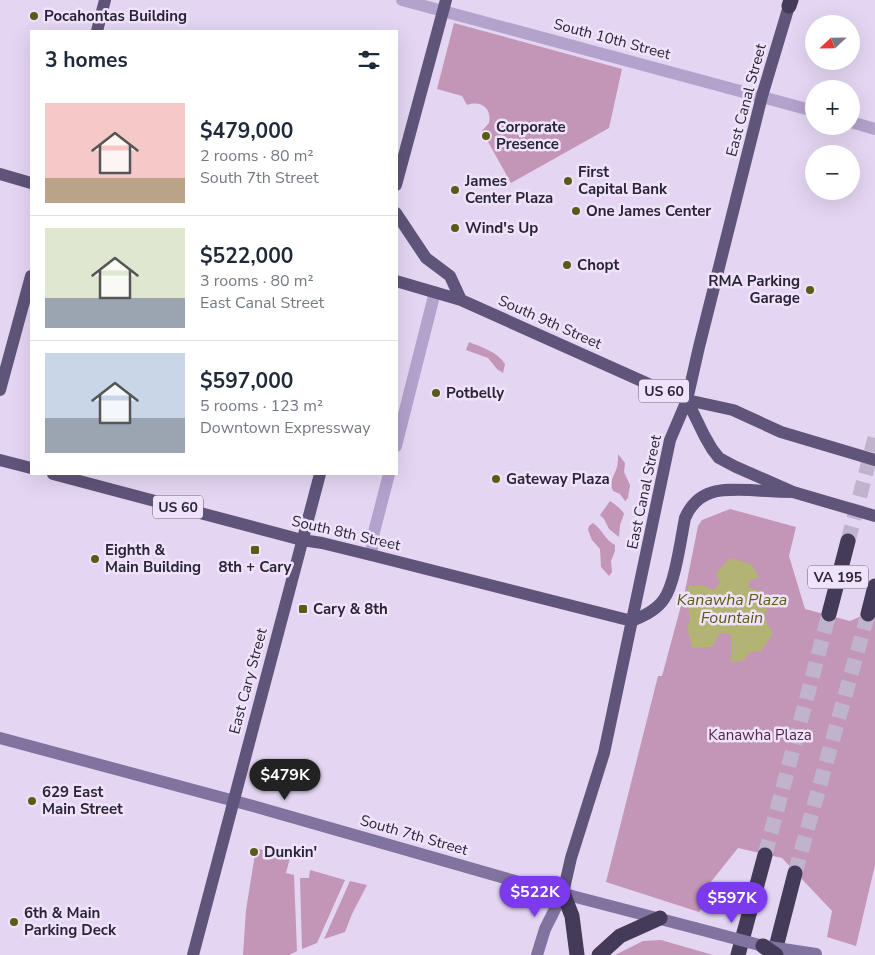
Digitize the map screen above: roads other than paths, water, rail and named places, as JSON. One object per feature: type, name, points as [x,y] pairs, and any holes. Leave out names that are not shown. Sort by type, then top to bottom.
[{"type":"highway","name":"VA 195","points":[[829,614],[848,540]]},
{"type":"highway","name":"VA 195","points":[[868,614],[875,586]]},
{"type":"highway","points":[[738,955],[764,855]]},
{"type":"highway","points":[[771,952],[795,873]]},
{"type":"highway","points":[[563,894],[572,916],[577,955]]},
{"type":"highway","points":[[599,955],[620,936],[660,918]]},
{"type":"main road","points":[[97,30],[105,0]]},
{"type":"main road","name":"East Canal Street","points":[[537,955],[545,929],[563,894],[571,858],[604,753],[670,440],[688,400],[699,347],[762,96],[790,3]]},
{"type":"main road","points":[[398,178],[445,5]]},
{"type":"main road","points":[[0,174],[30,183]]},
{"type":"main road","points":[[398,216],[426,258],[450,276],[461,300]]},
{"type":"main road","points":[[0,390],[30,280]]},
{"type":"main road","name":"South 9th Street","points":[[398,282],[461,300],[652,386],[688,400],[733,410],[781,432],[875,460]]},
{"type":"main road","points":[[688,400],[708,442],[719,458],[793,492],[875,516]]},
{"type":"main road","points":[[0,460],[30,468]]},
{"type":"main road","name":"South 8th Street","points":[[57,475],[302,540],[371,555],[632,622]]},
{"type":"main road","name":"East Cary Street","points":[[193,955],[320,475]]},
{"type":"main road","points":[[632,622],[648,613],[664,600],[670,588],[686,518],[690,508],[697,500],[710,493],[725,489],[793,492]]},
{"type":"main road","name":"South 7th Street","points":[[0,738],[234,800],[563,894],[660,918],[771,952],[818,954]]},
{"type":"street","name":"South 10th Street","points":[[402,0],[445,5],[805,108]]},
{"type":"street","points":[[860,125],[875,129]]},
{"type":"street","points":[[398,438],[435,292]]},
{"type":"street","points":[[371,555],[374,532],[389,475]]},
{"type":"water","name":"Kanawha Plaza Fountain","points":[[730,558],[751,564],[759,577],[749,581],[749,588],[762,591],[769,602],[764,618],[773,633],[761,651],[750,652],[743,661],[731,662],[731,634],[720,633],[712,647],[692,648],[687,627],[690,620],[687,598],[688,586],[703,585],[713,590],[720,583],[716,573]]},
{"type":"tunnel","points":[[848,541],[875,438]]},
{"type":"tunnel","points":[[765,855],[829,614]]},
{"type":"tunnel","points":[[795,873],[868,614]]},
{"type":"place","name":"Pocahontas Building","points":[[34,16]]},
{"type":"place","name":"Corporate Presence","points":[[486,136]]},
{"type":"place","name":"First Capital Bank","points":[[568,181]]},
{"type":"place","name":"James Center Plaza","points":[[455,190]]},
{"type":"place","name":"One James Center","points":[[576,211]]},
{"type":"place","name":"Wind's Up","points":[[455,228]]},
{"type":"place","name":"Chopt","points":[[567,265]]},
{"type":"place","name":"RMA Parking Garage","points":[[810,290]]},
{"type":"place","name":"Potbelly","points":[[436,393]]},
{"type":"place","name":"Gateway Plaza","points":[[496,479]]},
{"type":"place","name":"8th + Cary","points":[[255,550]]},
{"type":"place","name":"Eighth & Main Building","points":[[95,559]]},
{"type":"place","name":"Cary & 8th","points":[[303,609]]},
{"type":"place","name":"629 East Main Street","points":[[32,801]]},
{"type":"place","name":"Dunkin'","points":[[254,852]]},
{"type":"place","name":"6th & Main Parking Deck","points":[[14,922]]},
{"type":"park label","name":"Kanawha Plaza","points":[[760,735]]}]
